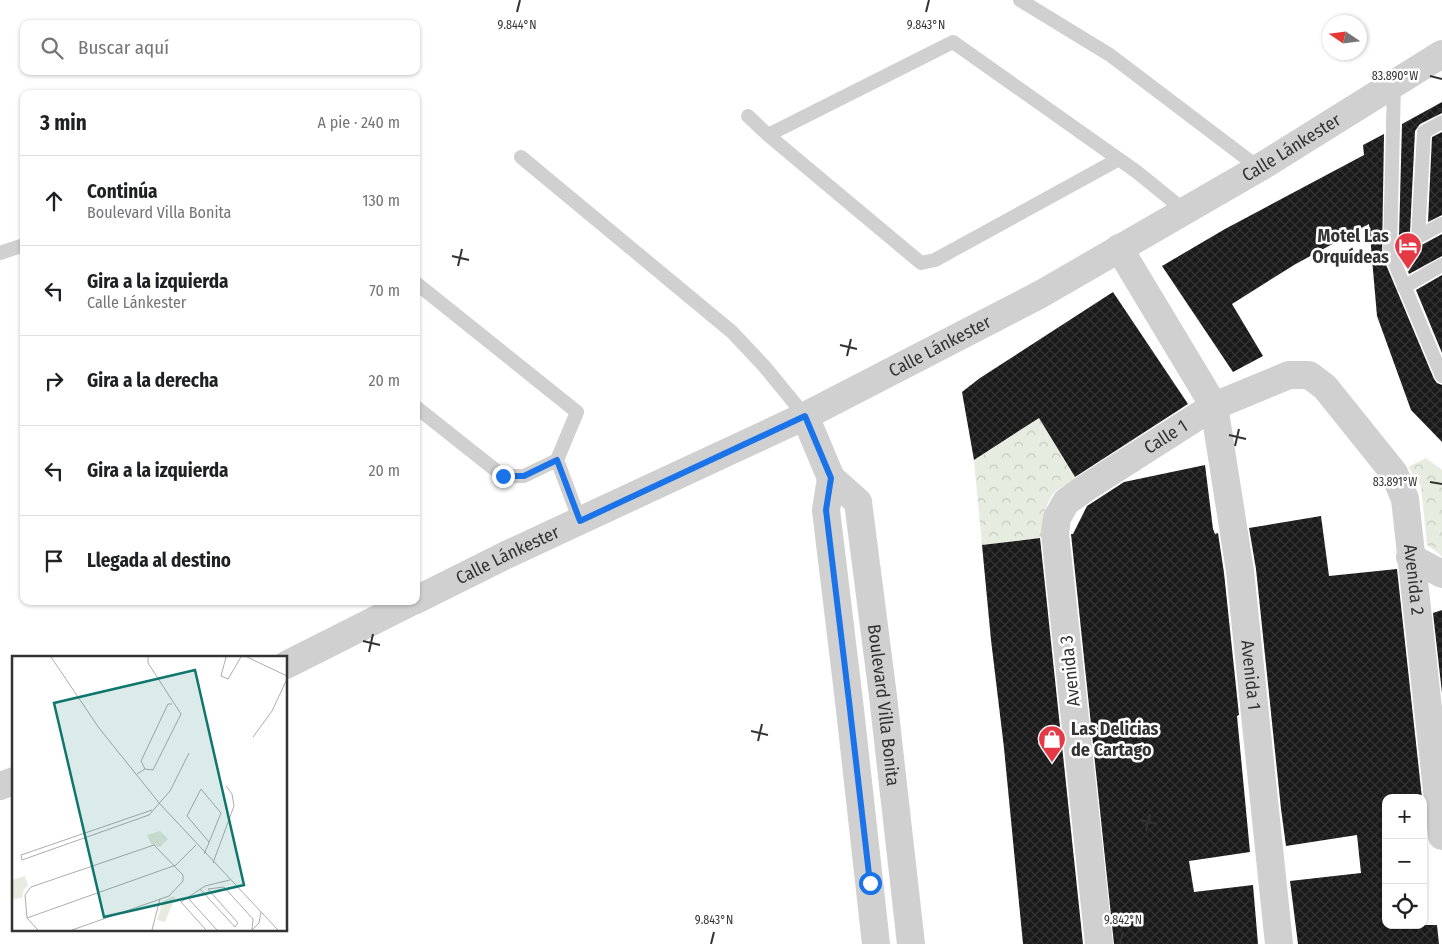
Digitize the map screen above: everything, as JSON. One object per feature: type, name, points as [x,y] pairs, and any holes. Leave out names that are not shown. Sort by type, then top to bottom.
[{"type":"street","name":"Calle Lánkester","points":[[420,598],[805,416],[1041,294],[1259,168],[1442,54]]},
{"type":"street","points":[[1119,248],[1214,406]]},
{"type":"street","name":"Calle 1","points":[[1057,518],[1066,502],[1087,487],[1214,406],[1289,375]]},
{"type":"street","name":"Avenida 2","points":[[1289,375],[1309,375],[1325,387],[1394,472],[1405,499],[1442,836]]},
{"type":"street","name":"Avenida 1","points":[[1214,406],[1240,571],[1279,944]]},
{"type":"street","name":"Boulevard Villa Bonita","points":[[805,416],[831,478],[858,502],[883,696],[910,944]]},
{"type":"street","name":"Boulevard Villa Bonita","points":[[831,478],[826,510],[876,944]]},
{"type":"street","name":"Avenida 3","points":[[1057,518],[1055,533],[1099,944]]},
{"type":"street","points":[[1410,557],[1442,574]]},
{"type":"street","name":"Calle Lánkester","points":[[288,663],[405,605]]},
{"type":"street","points":[[849,701],[883,696]]},
{"type":"street","points":[[0,786],[12,782]]},
{"type":"street","points":[[870,883],[903,877]]},
{"type":"lane","points":[[1020,0],[1110,56],[1259,168]]},
{"type":"lane","points":[[768,135],[953,42],[1119,159],[1186,211]]},
{"type":"lane","points":[[1394,83],[1390,252],[1442,375]]},
{"type":"lane","points":[[748,116],[768,135],[921,263],[935,260],[1119,159]]},
{"type":"lane","points":[[1418,237],[1424,132],[1442,122]]},
{"type":"lane","points":[[521,156],[732,332],[764,366],[805,416]]},
{"type":"lane","points":[[1390,252],[1442,224]]},
{"type":"lane","points":[[0,253],[20,246]]},
{"type":"lane","points":[[1404,287],[1442,265]]},
{"type":"lane","points":[[420,286],[577,412],[557,460],[524,476],[503,476],[420,411]]},
{"type":"lane","points":[[557,460],[580,521]]},
{"type":"green space","points":[[1039,418],[1076,480],[1055,492],[1049,501],[1044,519],[1046,537],[982,545],[974,461]]},
{"type":"green space","points":[[1426,458],[1442,470],[1442,556],[1427,545],[1421,486],[1408,467]]},
{"type":"building","points":[[1442,102],[1442,113],[1420,124],[1415,131],[1410,232],[1399,237],[1402,124]]},
{"type":"building","points":[[1442,132],[1442,215],[1428,222],[1432,137]]},
{"type":"building","points":[[1384,134],[1382,255],[1434,379],[1442,385],[1442,442],[1411,410],[1377,316],[1369,224],[1294,265],[1232,304],[1263,356],[1233,372],[1162,266],[1225,229],[1364,155],[1363,145]]},
{"type":"building","points":[[1442,234],[1442,256],[1409,274],[1401,256]]},
{"type":"building","points":[[1442,275],[1442,353],[1416,290]]},
{"type":"building","points":[[1113,292],[1188,404],[1075,477],[1039,418],[974,460],[962,392],[980,378]]},
{"type":"building","points":[[1205,465],[1213,529],[1215,534],[1218,533],[1224,573],[1239,715],[1237,716],[1250,852],[1189,861],[1194,892],[1253,885],[1258,944],[1114,944],[1071,534],[1073,534],[1087,506],[1124,482]]},
{"type":"building","points":[[1321,516],[1329,576],[1397,569],[1422,794],[1382,794],[1382,929],[1427,929],[1427,925],[1437,925],[1439,944],[1298,944],[1290,881],[1361,873],[1357,835],[1286,846],[1256,569],[1249,528]]},
{"type":"building","points":[[1040,538],[1083,944],[1023,944],[982,545]]},
{"type":"building","points":[[1442,610],[1442,693],[1433,613]]},
{"type":"place","name":"Motel Las Orquídeas","points":[[1408,270]]},
{"type":"place","name":"Las Delicias de Cartago","points":[[1052,763]]},
{"type":"route","points":[[503,476],[524,476],[557,460],[580,521],[805,416],[831,478],[826,510],[870,883]]}]
